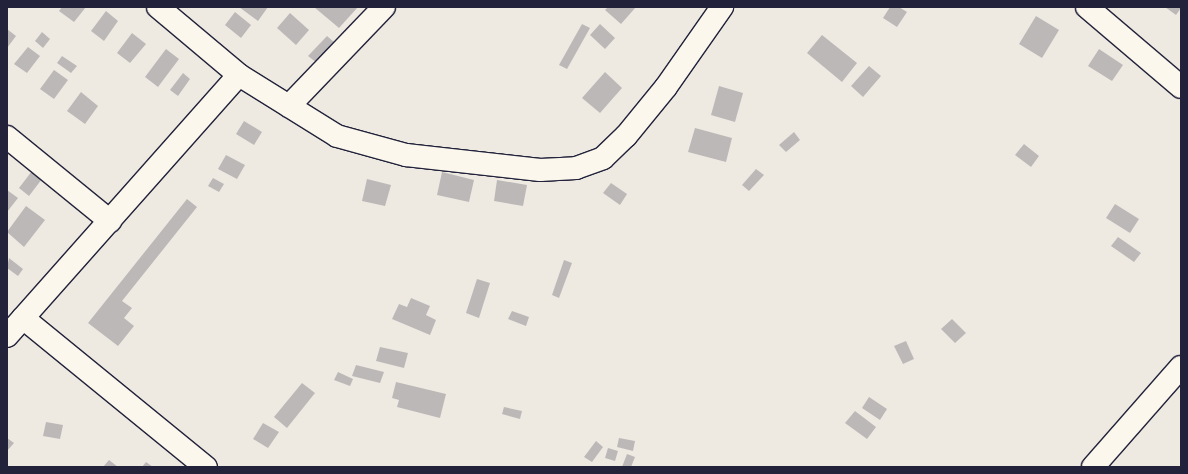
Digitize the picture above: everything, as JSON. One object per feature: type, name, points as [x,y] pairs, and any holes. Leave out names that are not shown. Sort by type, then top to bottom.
[{"type":"street","points":[[158,7],[239,75],[337,136],[406,155],[540,170],[576,168],[603,158],[626,136],[666,87],[722,7]]},
{"type":"street","points":[[289,106],[384,7]]},
{"type":"street","points":[[1087,7],[1181,87]]},
{"type":"street","points":[[7,336],[239,75]]},
{"type":"street","points":[[7,137],[110,221]]},
{"type":"street","points":[[23,318],[206,467]]},
{"type":"street","points":[[1093,467],[1181,368]]},
{"type":"building","points":[[62,7],[86,7],[74,22],[59,11]]},
{"type":"building","points":[[239,7],[268,7],[258,21]]},
{"type":"building","points":[[314,7],[358,7],[339,28]]},
{"type":"building","points":[[608,7],[636,7],[621,24],[605,10]]},
{"type":"building","points":[[890,7],[899,7],[907,12],[897,27],[883,18]]},
{"type":"building","points":[[1165,7],[1181,7],[1181,8],[1176,15]]},
{"type":"building","points":[[106,11],[118,21],[104,41],[91,31]]},
{"type":"building","points":[[235,12],[251,25],[241,38],[225,25]]},
{"type":"building","points":[[290,13],[309,30],[296,45],[277,28]]},
{"type":"building","points":[[1036,16],[1059,30],[1042,58],[1019,44]]},
{"type":"building","points":[[582,24],[590,28],[567,69],[559,65]]},
{"type":"building","points":[[600,24],[615,38],[605,49],[590,35]]},
{"type":"building","points":[[7,29],[16,36],[7,48]]},
{"type":"building","points":[[42,32],[50,39],[43,48],[35,41]]},
{"type":"building","points":[[132,33],[146,44],[130,63],[117,53]]},
{"type":"building","points":[[822,35],[857,63],[842,82],[807,53]]},
{"type":"building","points":[[327,36],[335,43],[317,63],[308,56]]},
{"type":"building","points":[[28,47],[40,56],[27,73],[14,64]]},
{"type":"building","points":[[166,49],[179,59],[158,87],[145,77]]},
{"type":"building","points":[[1099,49],[1123,65],[1112,81],[1088,66]]},
{"type":"building","points":[[62,56],[77,66],[71,73],[57,63]]},
{"type":"building","points":[[869,66],[881,76],[863,97],[851,86]]},
{"type":"building","points":[[54,70],[68,80],[54,99],[40,89]]},
{"type":"building","points":[[605,72],[622,88],[600,113],[582,98]]},
{"type":"building","points":[[183,73],[190,79],[178,96],[170,90]]},
{"type":"building","points":[[719,86],[743,93],[735,122],[711,115]]},
{"type":"building","points":[[81,92],[98,106],[85,124],[67,111]]},
{"type":"building","points":[[244,121],[262,132],[254,145],[236,134]]},
{"type":"building","points":[[695,128],[732,138],[726,162],[688,152]]},
{"type":"building","points":[[794,132],[800,140],[786,152],[779,145]]},
{"type":"building","points":[[1024,144],[1039,156],[1031,167],[1015,155]]},
{"type":"building","points":[[226,155],[245,165],[237,179],[218,169]]},
{"type":"building","points":[[756,169],[764,175],[749,191],[742,185]]},
{"type":"building","points":[[32,171],[42,179],[29,196],[19,188]]},
{"type":"building","points":[[442,172],[474,180],[469,202],[437,195]]},
{"type":"building","points":[[213,178],[224,184],[219,192],[208,186]]},
{"type":"building","points":[[367,179],[391,185],[385,206],[362,201]]},
{"type":"building","points":[[497,180],[527,185],[523,206],[494,201]]},
{"type":"building","points":[[611,183],[627,194],[620,205],[603,193]]},
{"type":"building","points":[[7,190],[18,198],[7,212]]},
{"type":"building","points":[[187,199],[197,207],[122,301],[132,308],[124,318],[134,326],[118,346],[88,323]]},
{"type":"building","points":[[1115,204],[1139,219],[1130,233],[1106,218]]},
{"type":"building","points":[[26,206],[45,220],[24,247],[7,232]]},
{"type":"building","points":[[1118,237],[1141,253],[1134,262],[1111,246]]},
{"type":"building","points":[[9,258],[23,269],[18,276],[7,268]]},
{"type":"building","points":[[564,260],[572,263],[559,298],[552,295]]},
{"type":"building","points":[[477,279],[490,283],[479,318],[466,313]]},
{"type":"building","points":[[411,298],[430,306],[426,315],[436,320],[430,335],[392,319],[399,304],[407,307]]},
{"type":"building","points":[[512,311],[529,317],[526,326],[508,319]]},
{"type":"building","points":[[952,319],[966,333],[955,343],[941,329]]},
{"type":"building","points":[[906,341],[914,359],[903,364],[894,346]]},
{"type":"building","points":[[380,347],[408,353],[404,368],[376,361]]},
{"type":"building","points":[[356,365],[384,372],[380,383],[352,376]]},
{"type":"building","points":[[338,372],[353,379],[350,386],[334,380]]},
{"type":"building","points":[[396,382],[446,394],[440,418],[397,407],[399,400],[392,398]]},
{"type":"building","points":[[302,383],[315,393],[287,428],[274,417]]},
{"type":"building","points":[[869,397],[887,409],[880,420],[862,408]]},
{"type":"building","points":[[504,407],[522,411],[520,419],[502,414]]},
{"type":"building","points":[[855,411],[876,427],[867,439],[845,423]]},
{"type":"building","points":[[46,422],[63,425],[60,439],[43,436]]},
{"type":"building","points":[[263,423],[279,432],[268,448],[253,439]]},
{"type":"building","points":[[7,438],[14,443],[7,451]]},
{"type":"building","points":[[619,438],[635,441],[633,451],[617,447]]},
{"type":"building","points":[[596,441],[603,447],[592,462],[584,457]]},
{"type":"building","points":[[608,448],[618,451],[615,461],[605,458]]},
{"type":"building","points":[[627,454],[635,457],[631,467],[622,467]]},
{"type":"building","points":[[109,460],[118,467],[103,467]]},
{"type":"building","points":[[146,462],[153,467],[142,467]]}]
